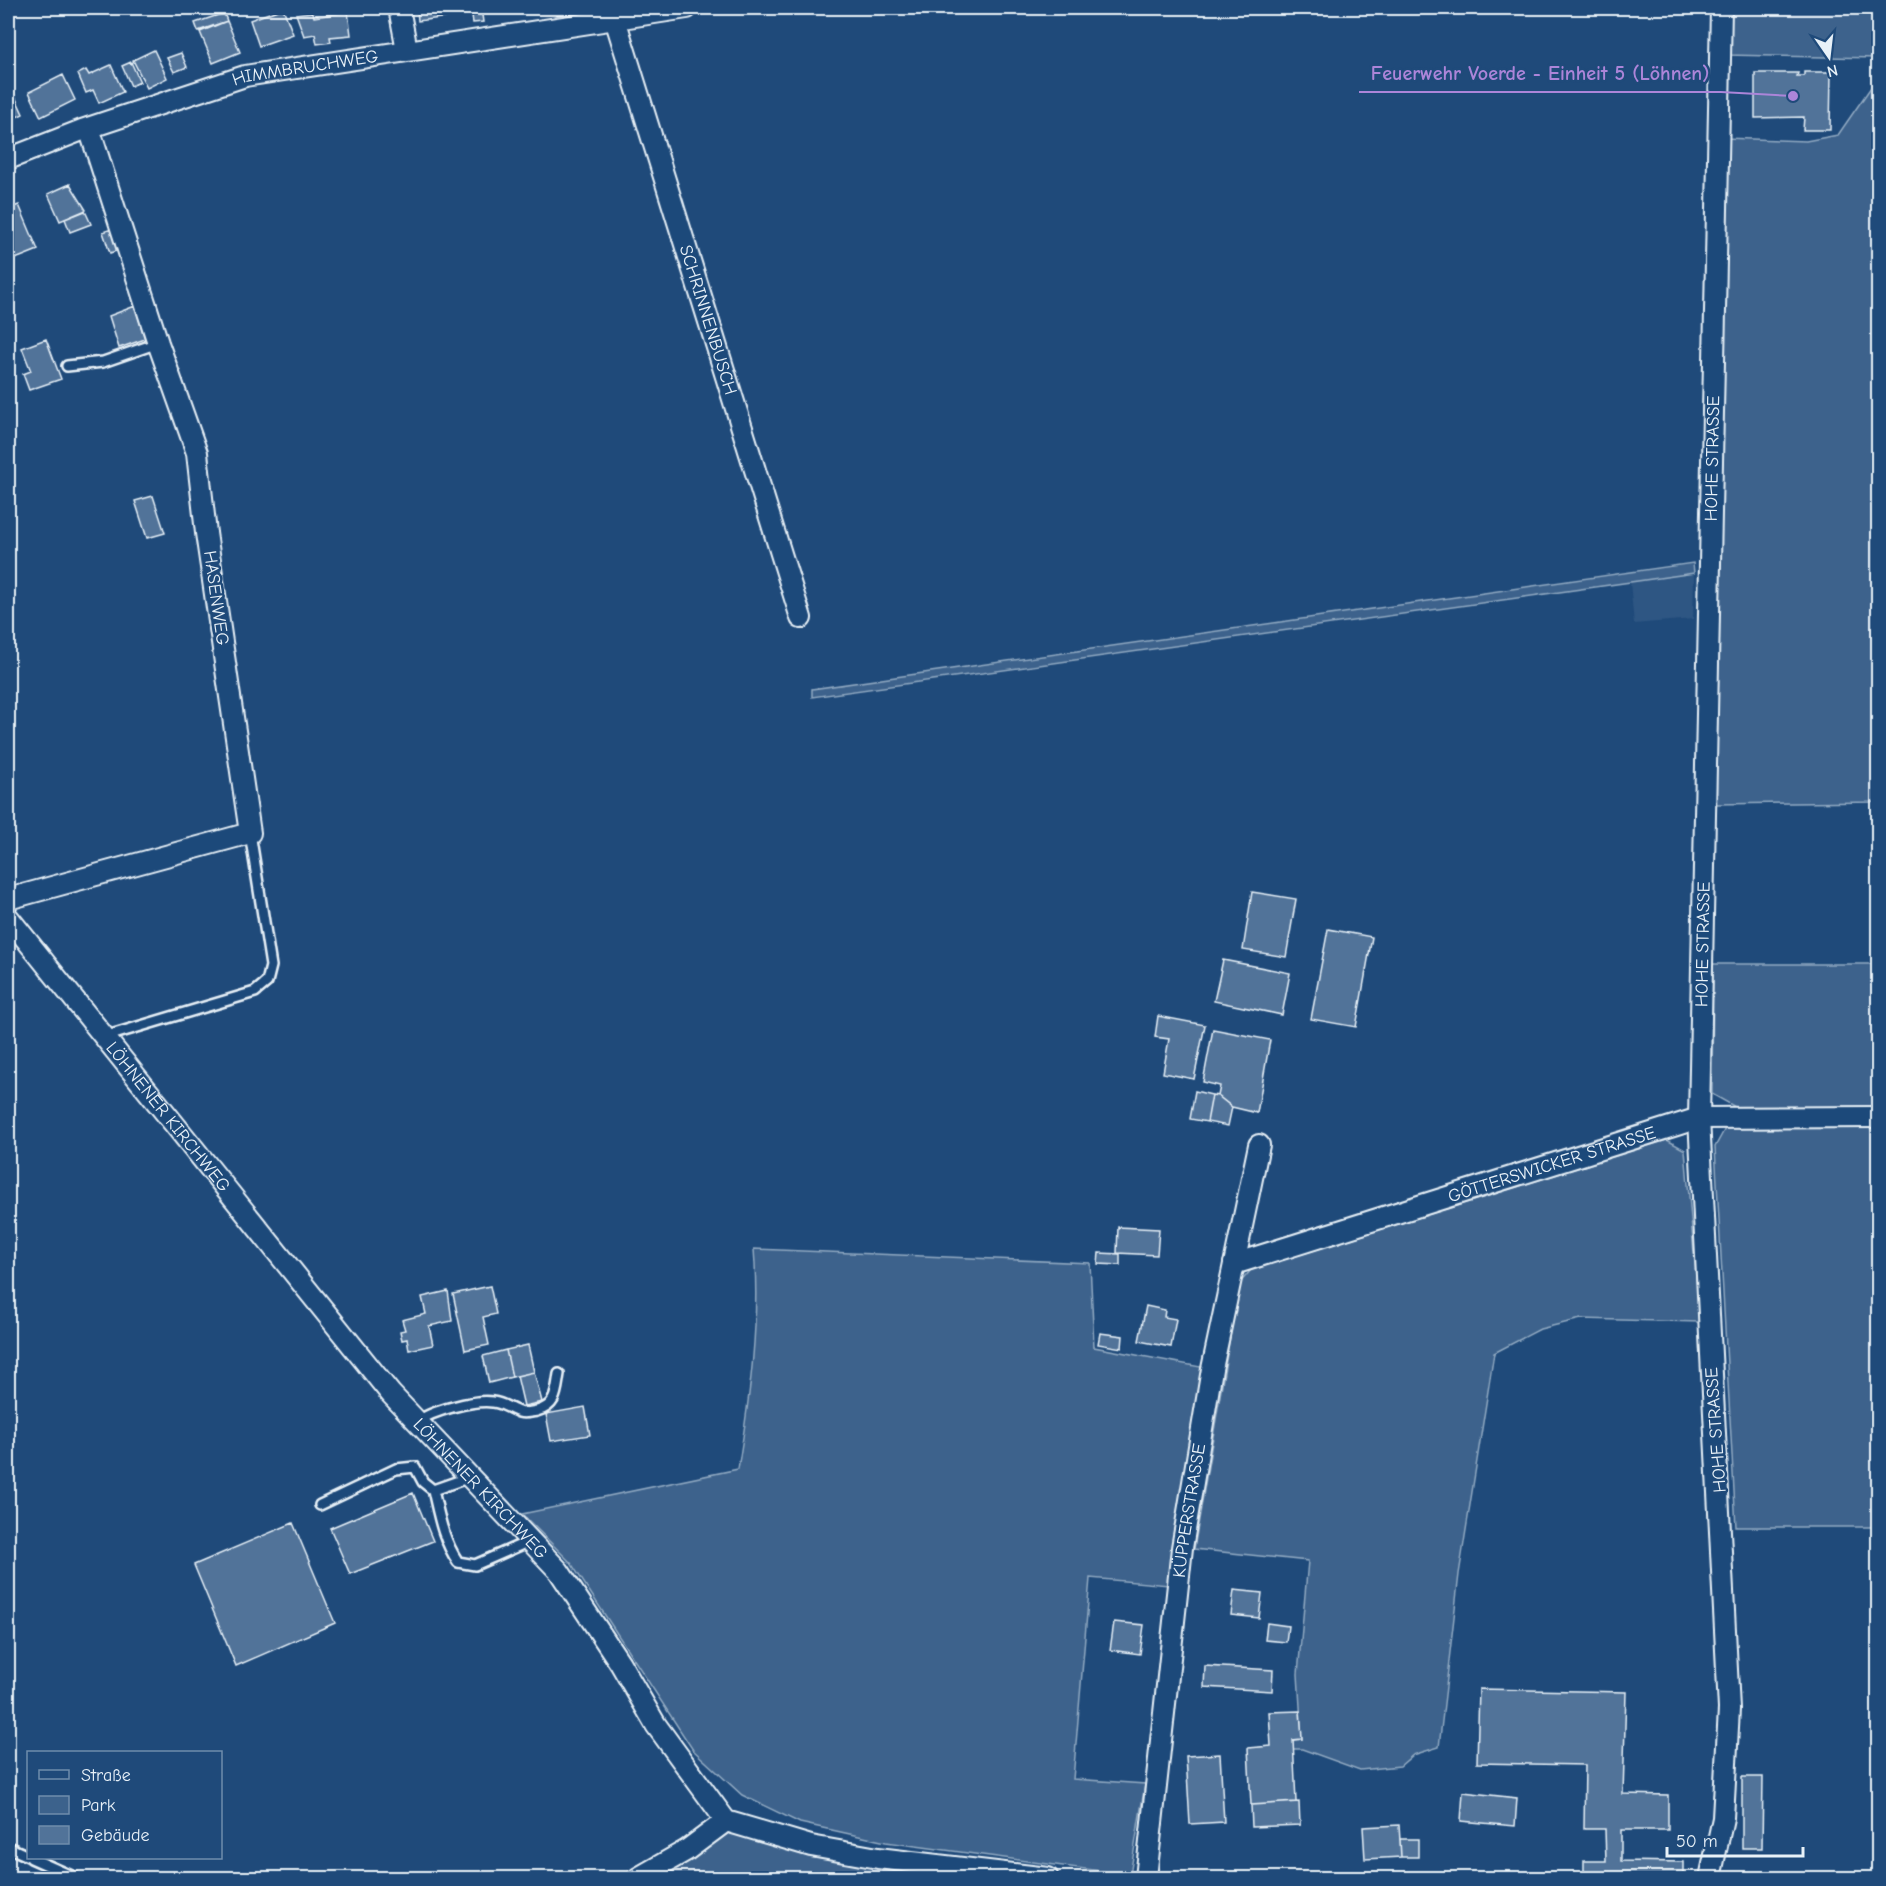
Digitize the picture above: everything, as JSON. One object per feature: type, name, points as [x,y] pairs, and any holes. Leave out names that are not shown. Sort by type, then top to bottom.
[{"type":"street","points":[[399,8],[407,50]]},
{"type":"street","name":"HIMMBRUCHWEG","points":[[8,159],[89,128],[245,76],[407,50],[615,21],[687,8]]},
{"type":"street","name":"HOHE STRASSE","points":[[1710,1878],[1723,1818],[1729,1708],[1699,1118],[1721,8]]},
{"type":"street","name":"SCHRINNENBUSCH","points":[[615,21],[801,618]]},
{"type":"street","name":"HASENWEG","points":[[89,128],[158,343],[197,453],[250,833]]},
{"type":"street","points":[[8,899],[250,833]]},
{"type":"street","name":"LÖHNENER KIRCHWEG","points":[[8,917],[383,1384],[559,1571],[620,1663],[656,1725],[726,1821]]},
{"type":"street","name":"GÖTTERSWICKER STRASSE","points":[[1234,1264],[1699,1118],[1878,1117]]},
{"type":"street","name":"KÜPPERSTRASSE","points":[[1146,1878],[1177,1586],[1212,1369],[1259,1145]]},
{"type":"street","points":[[638,1878],[687,1850],[726,1821],[811,1846],[878,1858],[1048,1878]]},
{"type":"lane","points":[[67,366],[103,362],[158,343]]},
{"type":"lane","points":[[104,1037],[255,992],[267,982],[271,966],[250,833]]},
{"type":"lane","points":[[417,1422],[426,1415],[482,1401],[507,1405],[516,1412],[541,1410],[551,1405],[555,1398],[559,1374]]},
{"type":"lane","points":[[320,1505],[396,1469],[410,1466],[415,1467],[423,1482],[433,1490],[441,1526],[449,1549],[458,1562],[475,1565],[532,1540]]},
{"type":"lane","points":[[433,1490],[470,1478]]},
{"type":"lane","points":[[8,1847],[27,1856]]},
{"type":"lane","points":[[34,1859],[76,1878]]},
{"type":"shaded area","points":[[1694,573],[1693,619],[1634,624],[1630,582]]},
{"type":"green space","points":[[1731,8],[1878,8],[1878,58],[1726,55]]},
{"type":"green space","points":[[1878,77],[1878,802],[1714,804],[1724,138],[1806,141],[1838,135]]},
{"type":"green space","points":[[1693,563],[1694,573],[812,697],[812,689]]},
{"type":"green space","points":[[1713,964],[1878,964],[1878,1107],[1737,1108],[1712,1094]]},
{"type":"green space","points":[[1878,1126],[1878,1527],[1736,1527],[1715,1147],[1726,1127]]},
{"type":"green space","points":[[1667,1140],[1685,1150],[1700,1322],[1581,1319],[1540,1329],[1494,1353],[1459,1574],[1439,1747],[1413,1755],[1400,1766],[1360,1770],[1302,1749],[1293,1749],[1293,1740],[1302,1739],[1298,1674],[1308,1561],[1194,1549],[1239,1284],[1251,1270]]},
{"type":"green space","points":[[754,1249],[1090,1263],[1094,1347],[1206,1368],[1169,1585],[1090,1578],[1073,1779],[1145,1784],[1130,1875],[886,1842],[800,1823],[742,1795],[693,1750],[571,1563],[522,1514],[738,1469],[753,1359],[756,1304]]},
{"type":"green space","points":[[797,1833],[1015,1878],[627,1878],[704,1834]]},
{"type":"building","points":[[283,8],[293,34],[259,46],[250,20]]},
{"type":"building","points":[[417,8],[446,8],[448,17],[418,21]]},
{"type":"building","points":[[471,8],[481,8],[483,22],[473,23]]},
{"type":"building","points":[[313,12],[314,17],[348,12],[351,35],[330,37],[331,42],[317,44],[315,34],[304,36],[296,14]]},
{"type":"building","points":[[224,13],[227,21],[198,31],[195,23]]},
{"type":"building","points":[[227,21],[240,52],[213,63],[200,32]]},
{"type":"building","points":[[154,50],[167,78],[147,88],[133,60]]},
{"type":"building","points":[[181,53],[187,67],[174,72],[167,58]]},
{"type":"building","points":[[131,62],[140,82],[131,86],[122,66]]},
{"type":"building","points":[[111,65],[123,92],[99,103],[93,90],[86,93],[78,74],[86,70],[89,75]]},
{"type":"building","points":[[1804,72],[1831,72],[1830,130],[1803,130],[1804,117],[1755,118],[1755,73],[1798,73],[1797,76],[1804,76]]},
{"type":"building","points":[[63,75],[75,100],[41,117],[29,92]]},
{"type":"building","points":[[13,92],[23,114],[8,121],[8,94]]},
{"type":"building","points":[[70,184],[86,210],[60,221],[48,194]]},
{"type":"building","points":[[19,205],[38,250],[8,262],[8,209]]},
{"type":"building","points":[[85,211],[91,224],[70,232],[65,219]]},
{"type":"building","points":[[112,229],[119,250],[110,253],[103,232]]},
{"type":"building","points":[[135,306],[145,339],[119,348],[109,316]]},
{"type":"building","points":[[46,339],[61,379],[29,390],[23,374],[31,371],[22,348]]},
{"type":"building","points":[[153,496],[165,533],[147,538],[135,501]]},
{"type":"building","points":[[1252,892],[1296,899],[1286,957],[1243,950]]},
{"type":"building","points":[[1328,929],[1372,937],[1356,1027],[1311,1019]]},
{"type":"building","points":[[1223,960],[1290,973],[1282,1015],[1214,1001]]},
{"type":"building","points":[[1158,1016],[1205,1025],[1194,1079],[1163,1073],[1169,1039],[1155,1037]]},
{"type":"building","points":[[1213,1029],[1270,1040],[1257,1113],[1232,1107],[1218,1096],[1220,1086],[1203,1082]]},
{"type":"building","points":[[1195,1091],[1212,1095],[1207,1122],[1190,1119]]},
{"type":"building","points":[[1212,1095],[1218,1096],[1232,1107],[1228,1126],[1207,1122]]},
{"type":"building","points":[[1118,1227],[1159,1229],[1157,1255],[1117,1253]]},
{"type":"building","points":[[1099,1253],[1120,1254],[1120,1265],[1098,1264]]},
{"type":"building","points":[[490,1286],[496,1314],[483,1317],[489,1345],[465,1350],[453,1294]]},
{"type":"building","points":[[448,1291],[452,1321],[429,1326],[433,1345],[409,1350],[407,1339],[402,1340],[400,1331],[405,1330],[402,1320],[426,1314],[422,1297]]},
{"type":"building","points":[[1146,1306],[1165,1310],[1164,1317],[1176,1319],[1171,1347],[1139,1341]]},
{"type":"building","points":[[1100,1333],[1123,1336],[1122,1348],[1098,1344]]},
{"type":"building","points":[[528,1345],[534,1372],[512,1377],[506,1350]]},
{"type":"building","points":[[506,1350],[512,1377],[489,1383],[483,1356]]},
{"type":"building","points":[[534,1372],[542,1402],[524,1406],[517,1376]]},
{"type":"building","points":[[585,1407],[590,1435],[551,1441],[546,1414]]},
{"type":"building","points":[[413,1493],[433,1541],[350,1574],[330,1528]]},
{"type":"building","points":[[293,1523],[335,1623],[236,1666],[194,1565]]},
{"type":"building","points":[[1234,1590],[1262,1593],[1259,1618],[1231,1615]]},
{"type":"building","points":[[1114,1622],[1144,1625],[1140,1654],[1110,1650]]},
{"type":"building","points":[[1267,1623],[1288,1626],[1286,1642],[1265,1640]]},
{"type":"building","points":[[1205,1666],[1273,1670],[1272,1691],[1204,1687]]},
{"type":"building","points":[[1479,1689],[1626,1692],[1623,1794],[1668,1795],[1668,1830],[1621,1830],[1621,1861],[1683,1862],[1683,1878],[1584,1878],[1584,1861],[1606,1861],[1605,1829],[1584,1829],[1585,1765],[1477,1763]]},
{"type":"building","points":[[1300,1711],[1302,1739],[1293,1740],[1296,1802],[1251,1805],[1248,1748],[1271,1746],[1269,1712]]},
{"type":"building","points":[[1220,1754],[1224,1822],[1190,1824],[1186,1756]]},
{"type":"building","points":[[1742,1777],[1763,1777],[1762,1848],[1742,1848]]},
{"type":"building","points":[[1463,1792],[1517,1798],[1515,1826],[1461,1821]]},
{"type":"building","points":[[1299,1802],[1300,1825],[1252,1827],[1251,1805]]},
{"type":"building","points":[[1399,1825],[1401,1857],[1365,1859],[1363,1827]]},
{"type":"building","points":[[1400,1839],[1418,1839],[1418,1857],[1401,1857]]},
{"type":"place","name":"Feuerwehr Voerde - Einheit 5 (Löhnen)","points":[[1793,96]]}]
